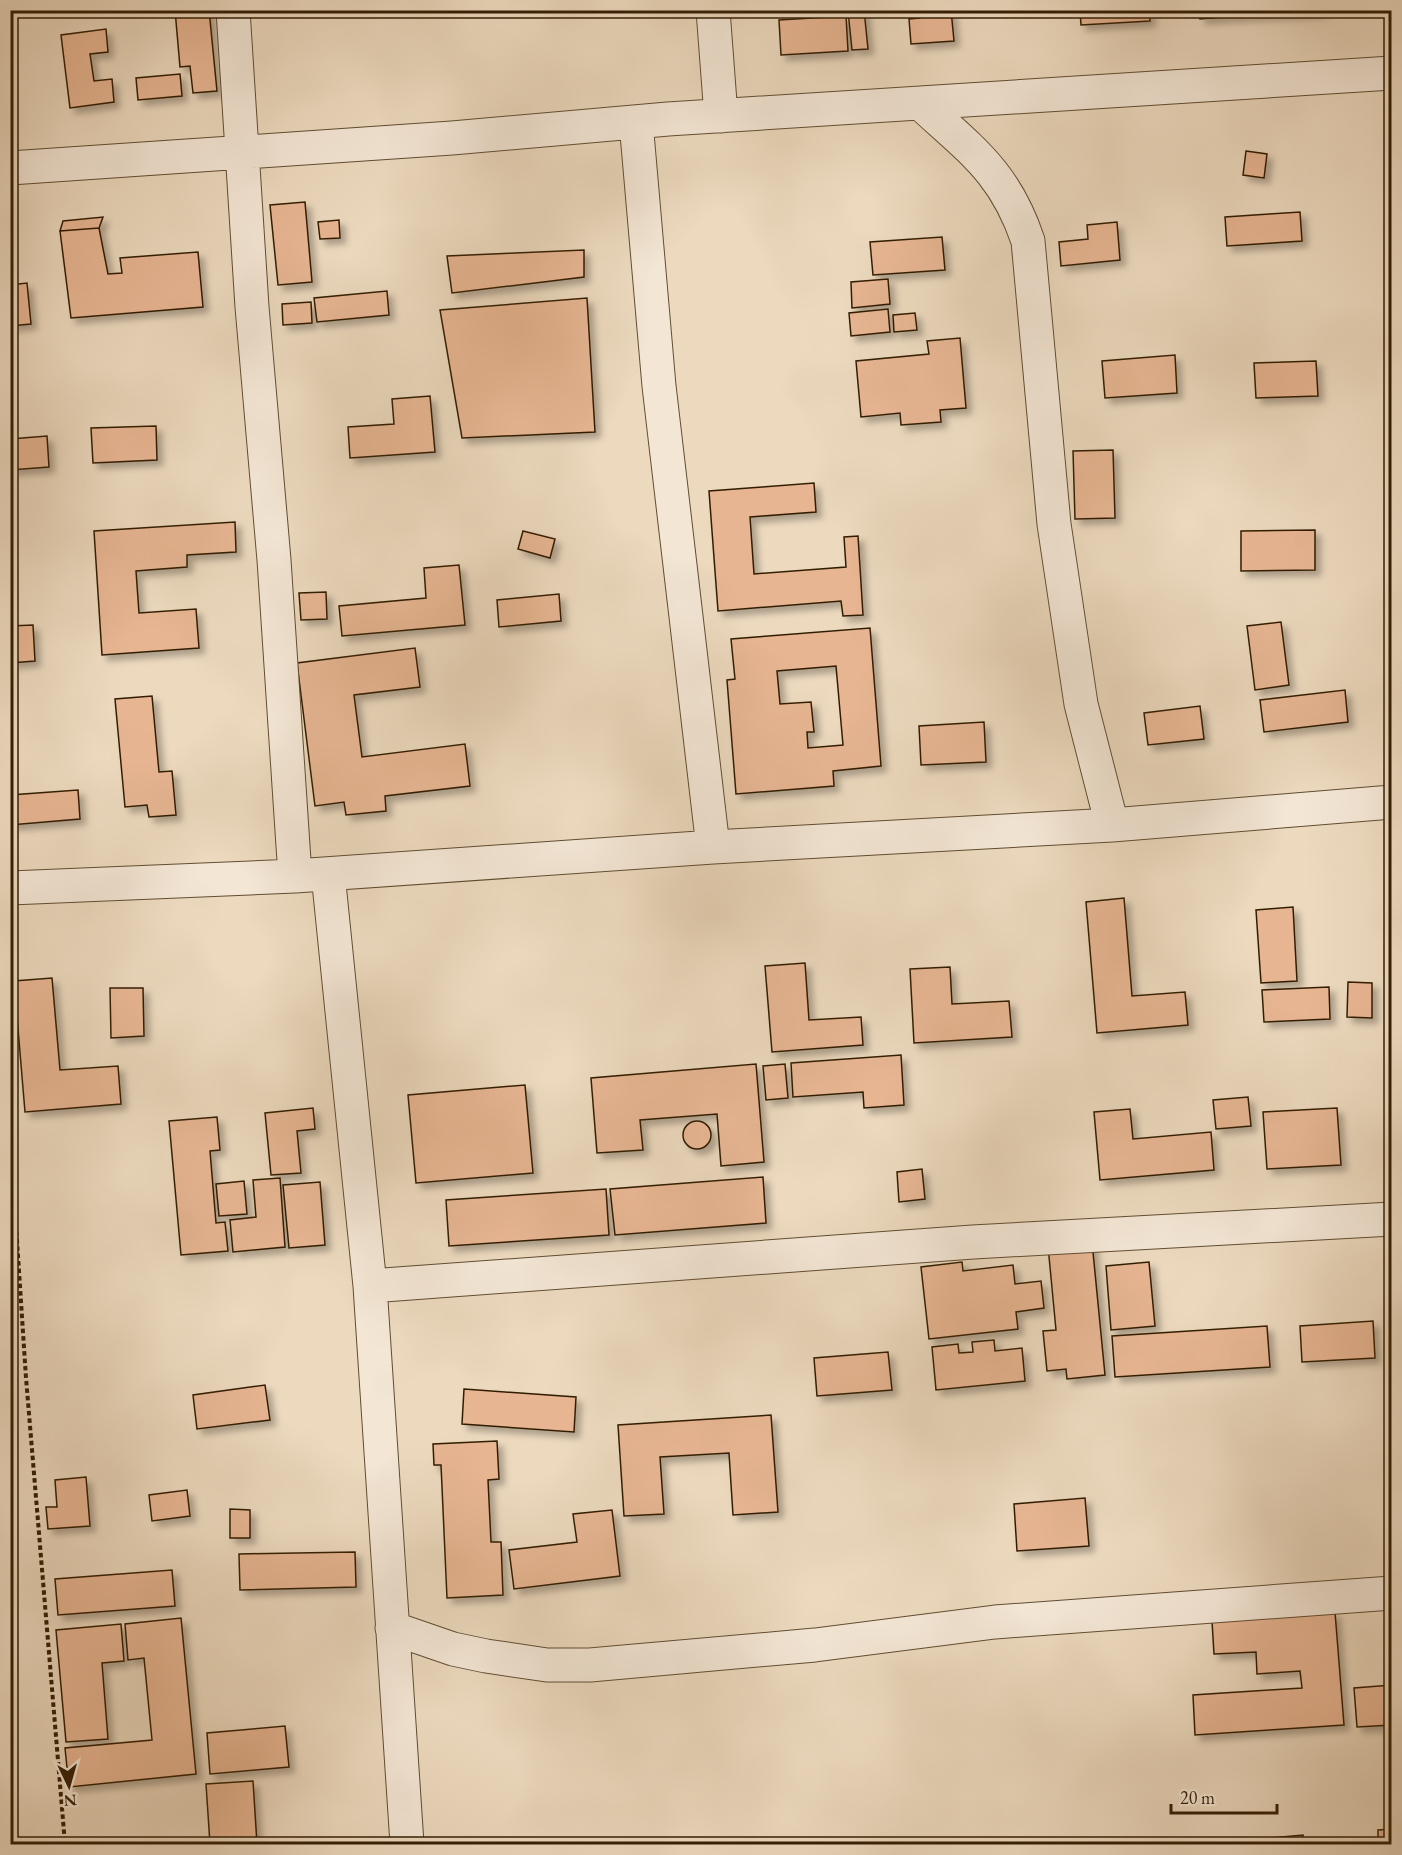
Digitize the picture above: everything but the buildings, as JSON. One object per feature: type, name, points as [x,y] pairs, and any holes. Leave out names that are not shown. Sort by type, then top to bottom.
[{"type":"street","points":[[233,10],[244,152],[252,307],[274,560],[295,876]]},
{"type":"street","points":[[712,10],[721,116]]},
{"type":"street","points":[[10,168],[721,116],[1392,73]]},
{"type":"street","points":[[920,103],[988,165],[1017,209],[1028,241],[1054,524],[1081,704],[1112,825]]},
{"type":"street","points":[[636,122],[659,386],[712,847]]},
{"type":"street","points":[[10,888],[328,874],[712,847],[1112,825],[1392,802]]},
{"type":"street","points":[[328,874],[370,1286],[407,1845]]},
{"type":"street","points":[[370,1286],[973,1242],[1392,1219]]},
{"type":"street","points":[[392,1628],[453,1649],[486,1656],[547,1665],[590,1665],[815,1645],[995,1622],[1392,1593]]},
{"type":"path","points":[[10,1134],[26,1378],[65,1845]]}]
